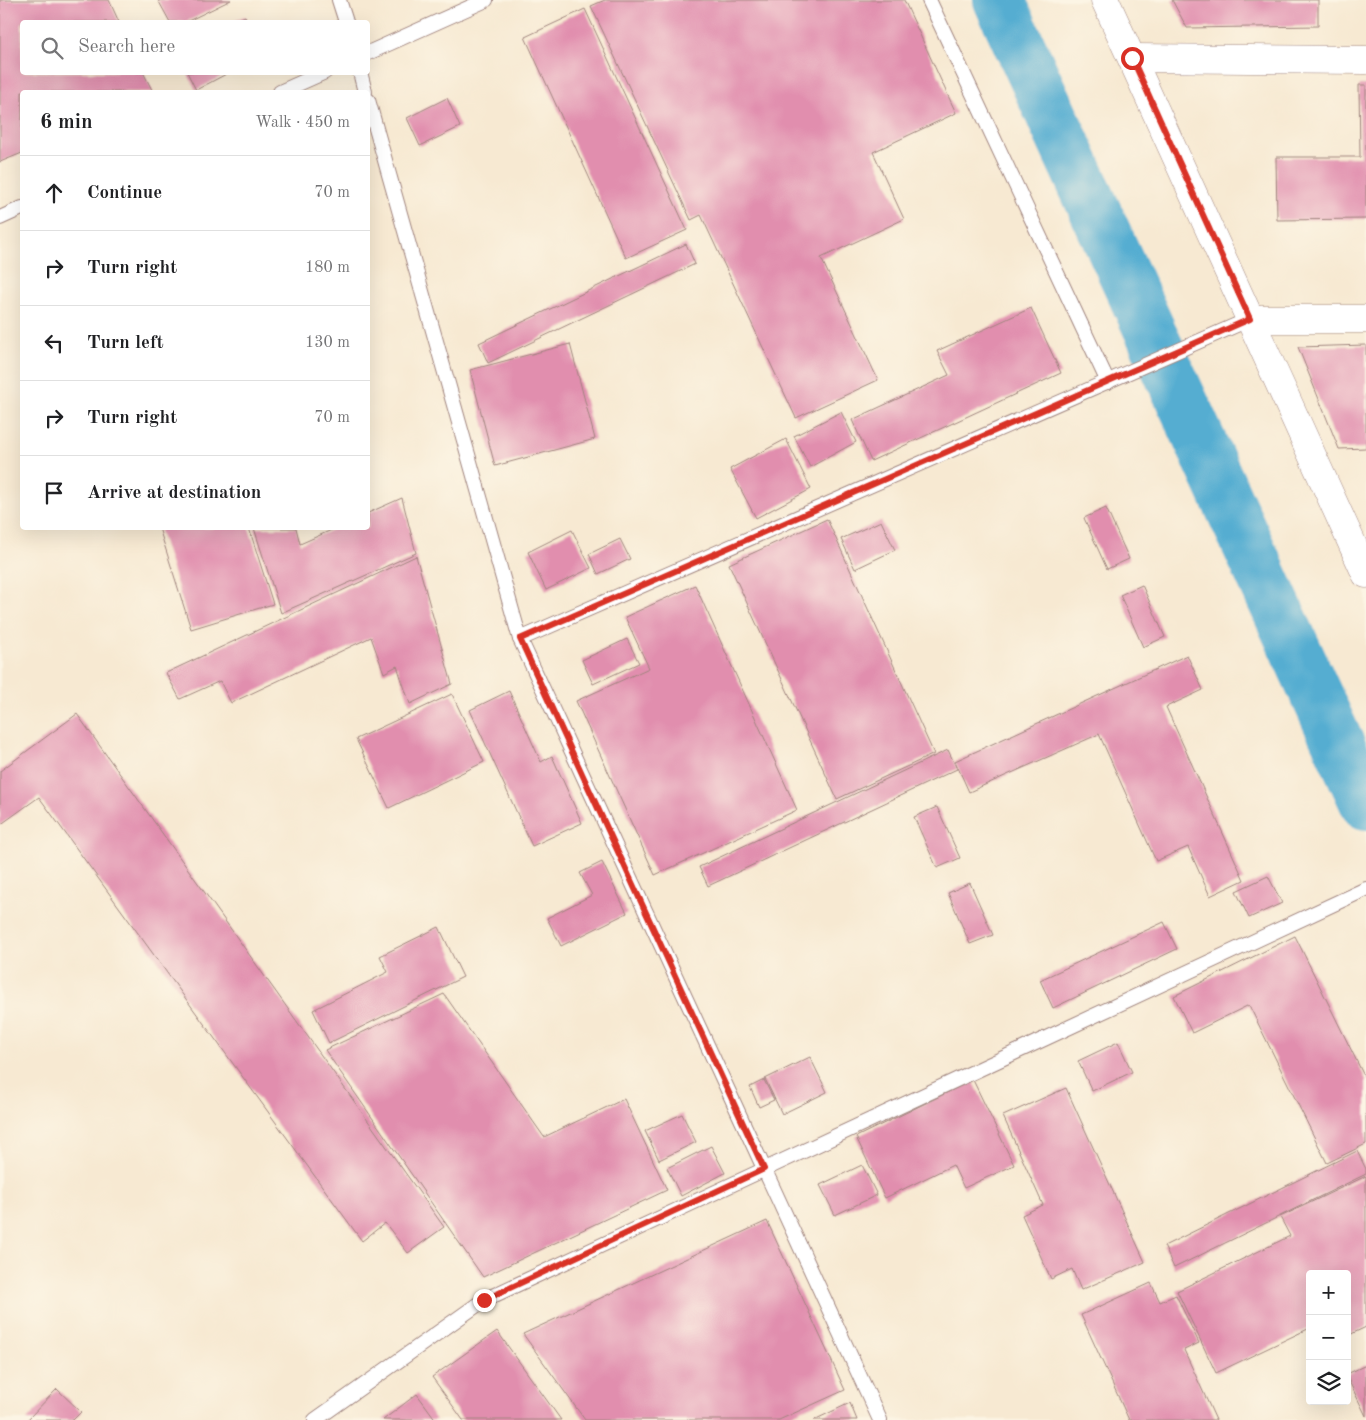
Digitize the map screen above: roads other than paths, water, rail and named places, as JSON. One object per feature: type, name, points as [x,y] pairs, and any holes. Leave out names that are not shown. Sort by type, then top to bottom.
[{"type":"street","points":[[1105,0],[1366,574]]},
{"type":"street","points":[[1132,58],[1366,60]]},
{"type":"street","points":[[1250,319],[1366,319]]},
{"type":"lane","points":[[339,0],[345,20]]},
{"type":"lane","points":[[370,52],[486,0]]},
{"type":"lane","points":[[929,0],[1108,382]]},
{"type":"lane","points":[[284,90],[318,75]]},
{"type":"lane","points":[[361,75],[365,90]]},
{"type":"lane","points":[[370,107],[520,639],[880,1420]]},
{"type":"lane","points":[[0,218],[20,209]]},
{"type":"lane","points":[[520,639],[1250,319]]},
{"type":"lane","points":[[315,1420],[484,1300],[1366,889]]},
{"type":"waterway","points":[[999,0],[1366,804]]}]
